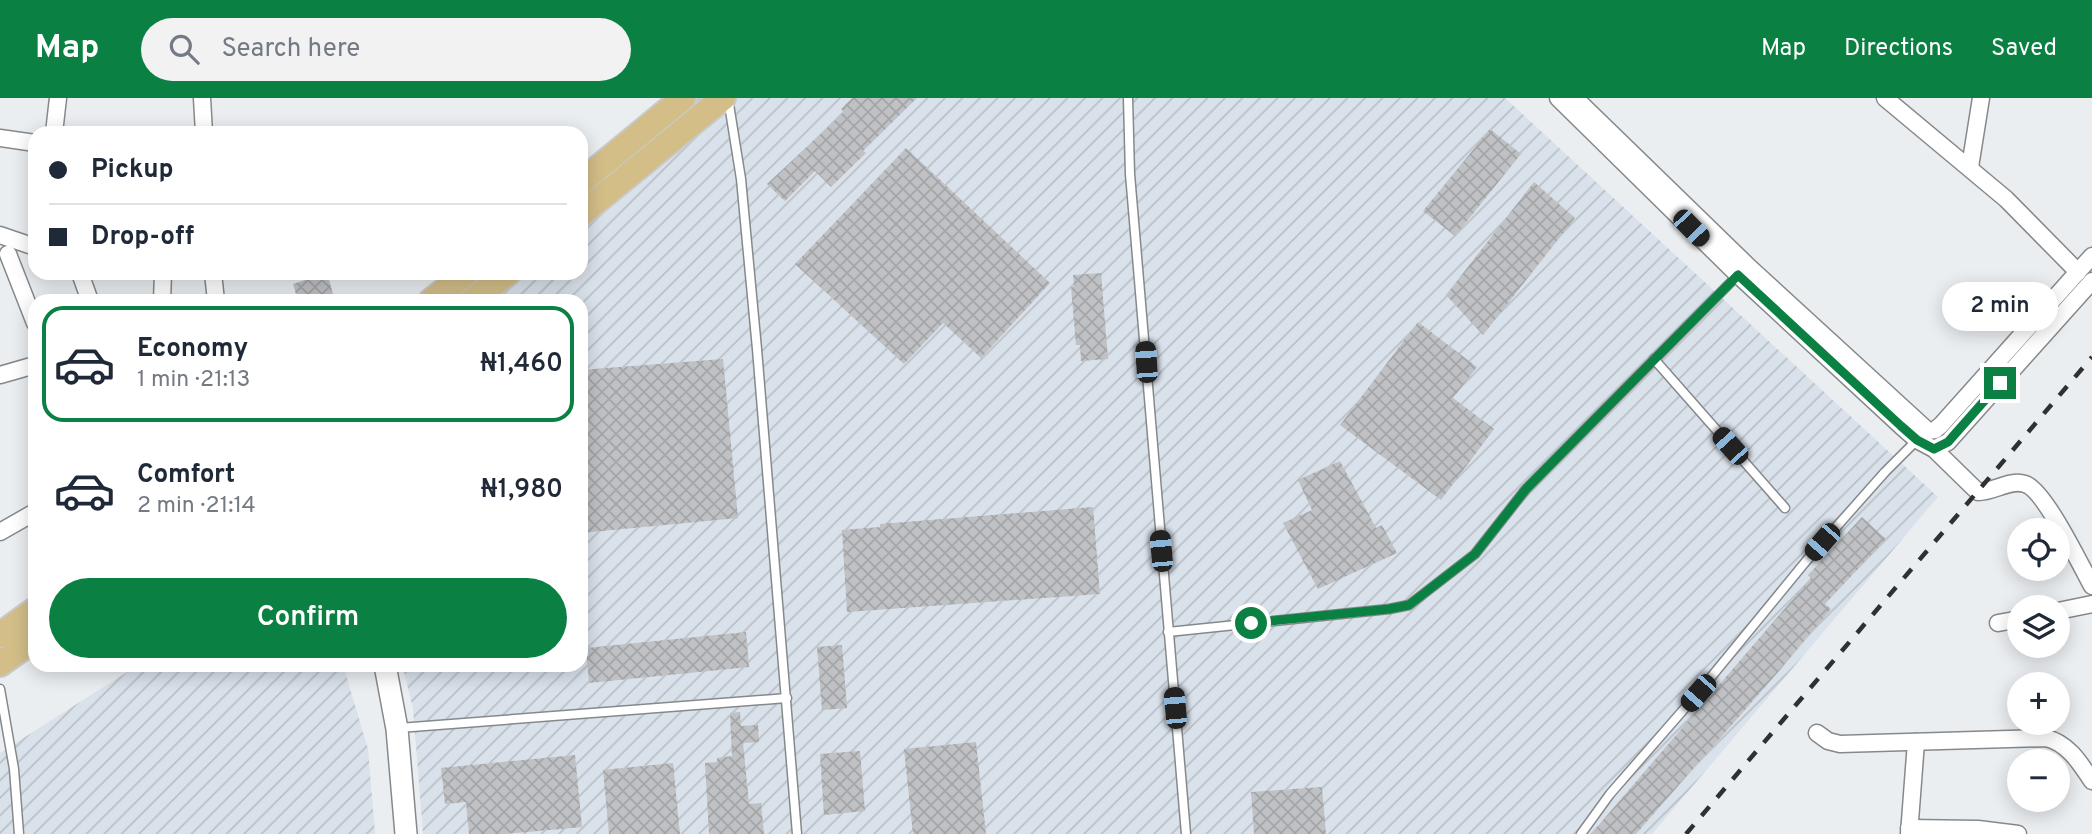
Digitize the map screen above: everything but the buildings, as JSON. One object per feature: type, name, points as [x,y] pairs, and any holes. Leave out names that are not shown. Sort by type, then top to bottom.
[{"type":"main road","points":[[588,176],[683,98]]},
{"type":"main road","points":[[588,208],[726,98]]},
{"type":"main road","points":[[440,294],[458,280]]},
{"type":"main road","points":[[480,294],[499,280]]},
{"type":"main road","points":[[0,635],[28,615]]},
{"type":"main road","points":[[0,664],[28,644]]},
{"type":"main road","points":[[386,672],[397,729],[406,834]]},
{"type":"street","points":[[55,126],[58,98]]},
{"type":"street","points":[[202,98],[204,126]]},
{"type":"street","points":[[1558,98],[1738,275],[1917,440],[1934,449],[1978,492],[2019,483],[2036,489],[2092,586]]},
{"type":"street","points":[[1575,98],[1750,268],[1928,431],[1941,425],[2092,256]]},
{"type":"street","points":[[1885,98],[1970,167],[2023,215],[2078,272]]},
{"type":"street","points":[[1970,167],[1981,98]]},
{"type":"street","points":[[0,138],[28,142]]},
{"type":"street","points":[[0,235],[28,245]]},
{"type":"street","points":[[28,254],[4,254],[28,307]]},
{"type":"street","points":[[1934,449],[1948,442],[2092,282]]},
{"type":"street","points":[[0,375],[28,367]]},
{"type":"street","points":[[0,532],[28,516]]},
{"type":"street","points":[[2070,609],[2092,604]]},
{"type":"street","points":[[1998,623],[2007,621]]},
{"type":"street","points":[[1817,733],[1828,741],[1840,744],[2034,738],[2054,740],[2067,748],[2092,781]]},
{"type":"street","points":[[1916,742],[1909,831],[1978,829],[2018,834]]},
{"type":"lane","points":[[726,98],[741,179],[797,834]]},
{"type":"lane","points":[[1128,98],[1130,174],[1186,834]]},
{"type":"lane","points":[[1168,632],[1409,605],[1475,554],[1526,489],[1738,275]]},
{"type":"lane","points":[[1654,359],[1785,508]]},
{"type":"lane","points":[[1581,834],[1610,794],[1698,693],[1807,559],[1917,440]]},
{"type":"lane","points":[[0,689],[14,769],[19,834]]},
{"type":"lane","points":[[397,729],[787,698]]},
{"type":"shaded area","points":[[685,98],[1505,98],[1938,497],[1652,834],[423,834],[413,708],[404,672],[588,672],[588,294],[464,294],[480,280],[588,280],[588,184]]},
{"type":"shaded area","points":[[127,672],[345,672],[368,749],[375,834],[0,834],[0,753]]},
{"type":"railway","points":[[1686,834],[2092,357]]},
{"type":"route","points":[[1251,623],[1389,609],[1409,605],[1424,595],[1475,554],[1526,489],[1738,275],[1926,446],[1934,449],[1948,442],[2000,383]]}]
